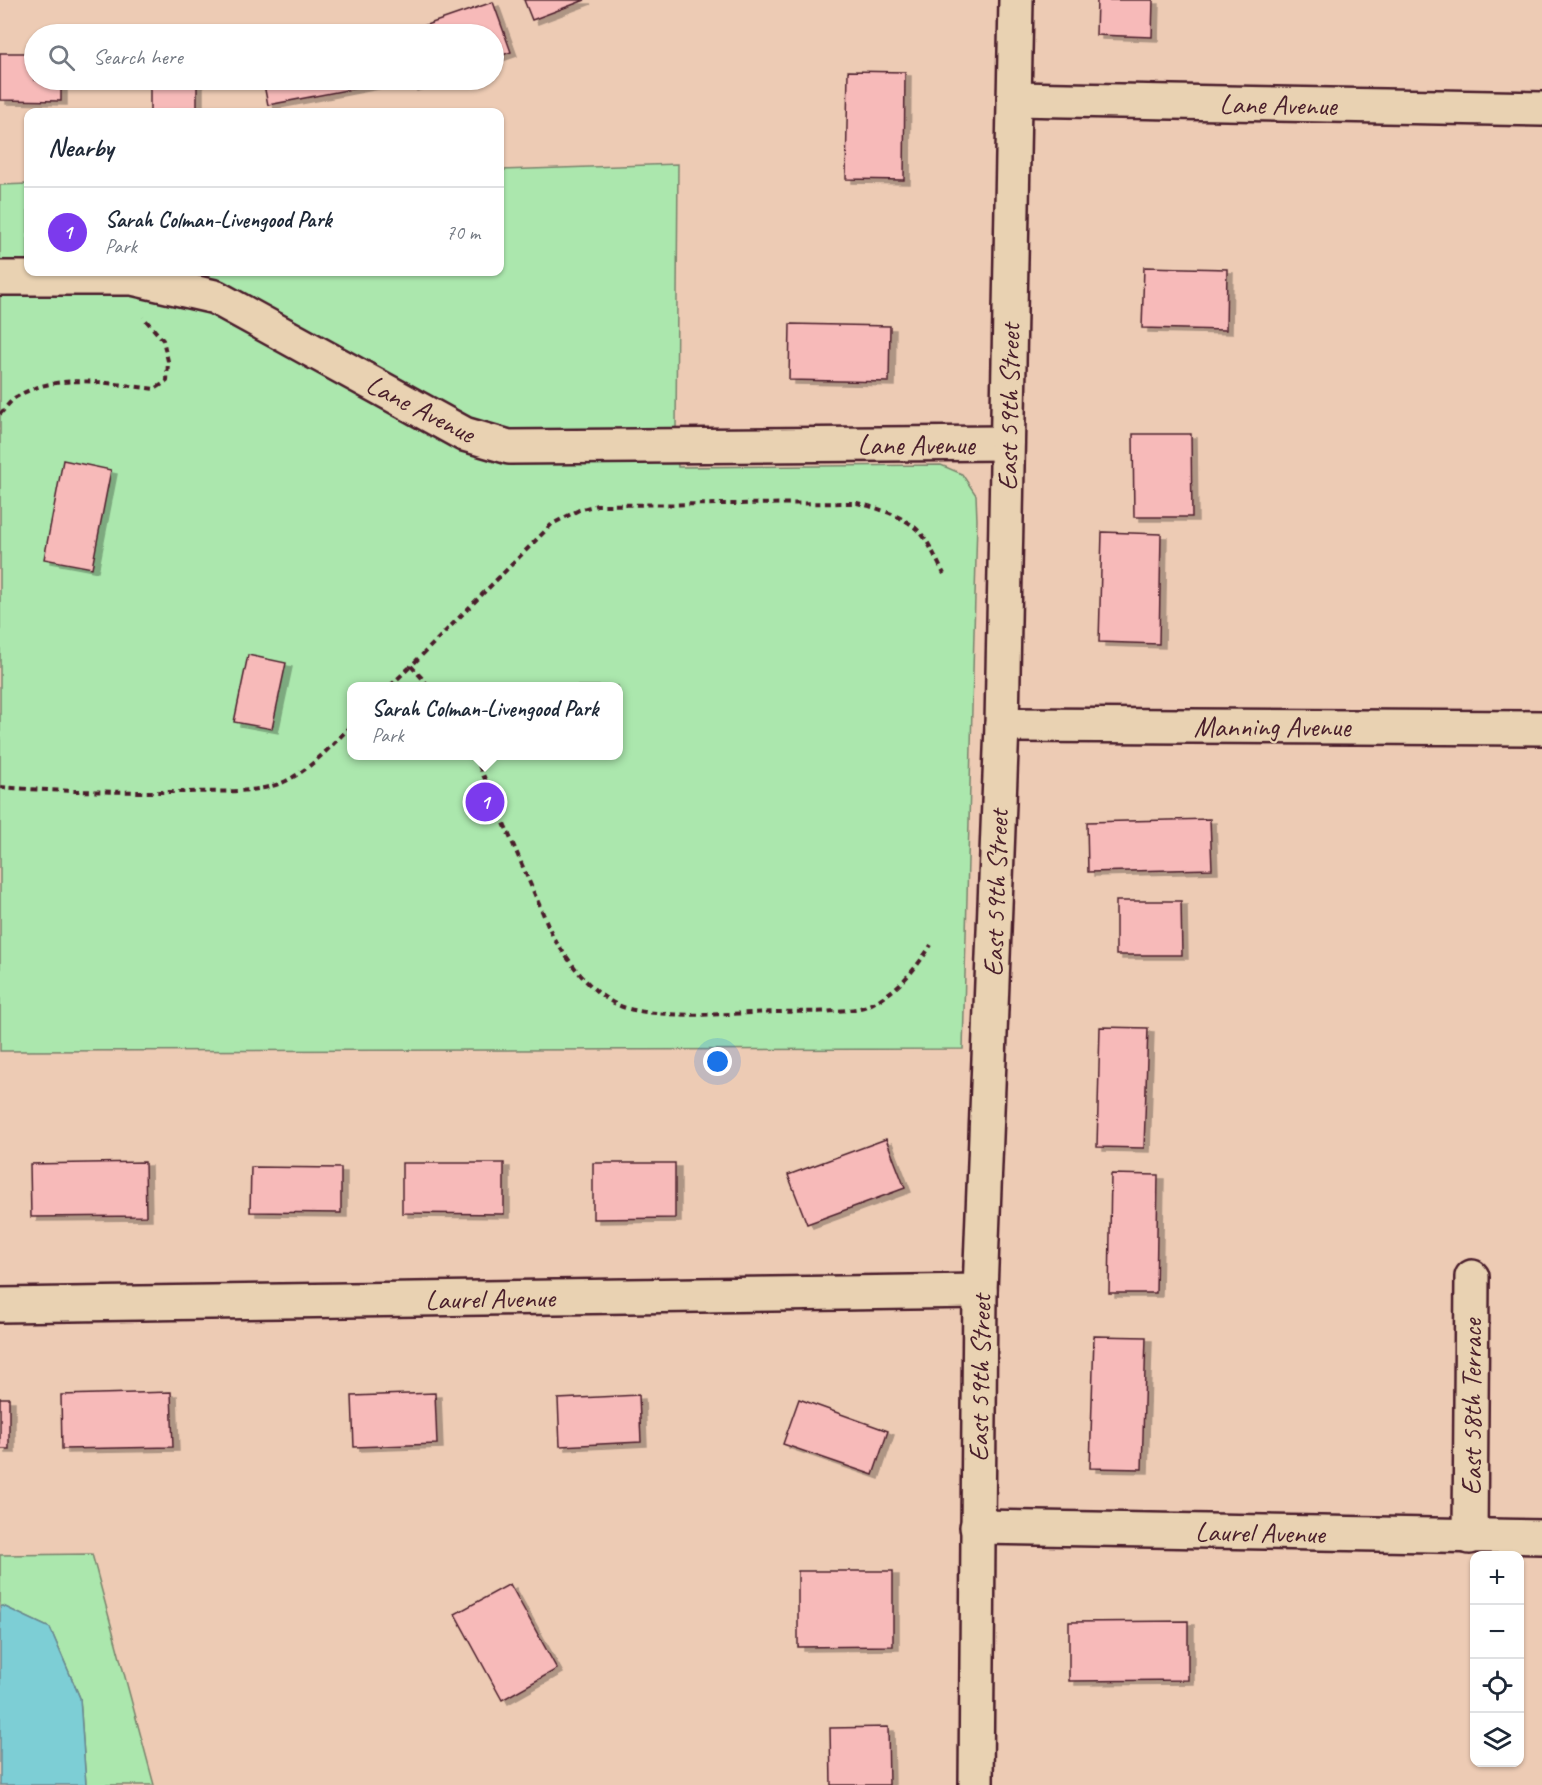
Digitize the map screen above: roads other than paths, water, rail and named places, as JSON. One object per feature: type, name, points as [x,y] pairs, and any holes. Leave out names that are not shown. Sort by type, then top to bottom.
[{"type":"street","name":"East 59th Street","points":[[976,1785],[980,1291],[1002,725],[1016,0]]},
{"type":"street","name":"Lane Avenue","points":[[1014,99],[1542,109]]},
{"type":"street","name":"Lane Avenue","points":[[0,278],[132,278],[215,297],[464,434],[509,447],[1007,444]]},
{"type":"street","name":"Manning Avenue","points":[[1002,725],[1542,728]]},
{"type":"street","name":"East 58th Terrace","points":[[1470,1537],[1472,1277]]},
{"type":"street","name":"Laurel Avenue","points":[[0,1305],[980,1291]]},
{"type":"street","name":"Laurel Avenue","points":[[977,1527],[1542,1538]]},
{"type":"water","points":[[3,1606],[50,1628],[80,1698],[86,1785],[0,1785],[0,1607]]},
{"type":"place","name":"Sarah Colman-Livengood Park","points":[[485,802]]}]
